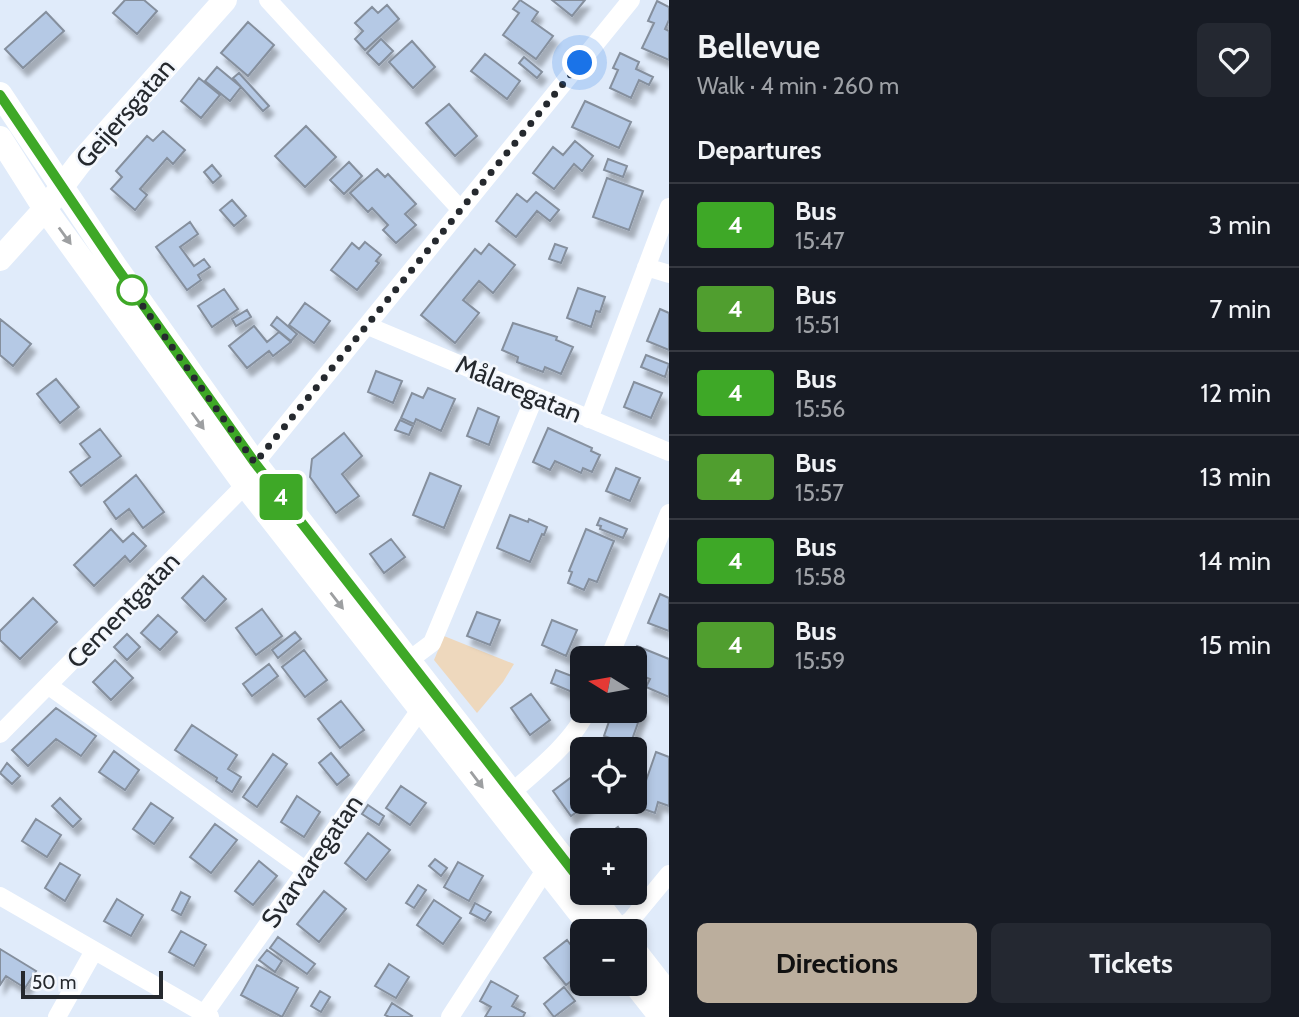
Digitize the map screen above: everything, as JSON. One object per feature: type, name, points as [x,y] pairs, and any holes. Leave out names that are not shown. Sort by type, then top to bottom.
[{"type":"street","name":"Geijersgatan","points":[[0,259],[46,209],[79,164],[225,0]]},
{"type":"street","points":[[268,0],[461,210]]},
{"type":"street","name":"Cementgatan","points":[[0,734],[250,474],[631,0]]},
{"type":"street","points":[[0,94],[250,474]]},
{"type":"street","points":[[0,138],[46,209],[551,861],[601,919]]},
{"type":"street","points":[[589,419],[669,207]]},
{"type":"street","points":[[646,267],[669,274]]},
{"type":"street","name":"Målaregatan","points":[[368,326],[669,452]]},
{"type":"street","points":[[401,666],[432,643],[535,396]]},
{"type":"street","points":[[614,646],[669,513]]},
{"type":"street","points":[[401,666],[420,710],[504,799]]},
{"type":"street","points":[[49,686],[305,870]]},
{"type":"street","name":"Svarvaregatan","points":[[207,1015],[305,870],[420,710]]},
{"type":"street","points":[[504,799],[534,773],[582,723]]},
{"type":"street","points":[[551,861],[570,875]]},
{"type":"street","points":[[450,1017],[551,861]]},
{"type":"street","points":[[632,919],[669,874]]},
{"type":"street","points":[[0,896],[207,1015]]},
{"type":"street","points":[[57,1017],[94,951]]},
{"type":"street","points":[[647,967],[669,995]]},
{"type":"street","points":[[644,996],[661,1017]]},
{"type":"shaded area","points":[[444,636],[514,664],[477,713],[434,660]]},
{"type":"building","points":[[125,0],[144,0],[157,11],[137,34],[113,13]]},
{"type":"building","points":[[520,0],[538,12],[532,21],[553,36],[536,59],[503,35],[519,13],[513,9]]},
{"type":"building","points":[[552,0],[585,0],[572,16]]},
{"type":"building","points":[[657,1],[669,7],[669,20],[665,29],[669,31],[669,60],[642,48],[654,23],[648,21]]},
{"type":"building","points":[[387,5],[399,19],[365,50],[355,39],[363,31],[355,23],[372,7],[378,13]]},
{"type":"building","points":[[46,12],[64,31],[23,68],[5,49]]},
{"type":"building","points":[[248,22],[274,45],[248,76],[221,53]]},
{"type":"building","points":[[381,39],[393,51],[379,65],[367,53]]},
{"type":"building","points":[[412,41],[435,67],[413,88],[389,62]]},
{"type":"building","points":[[620,53],[639,62],[636,69],[653,77],[649,85],[639,80],[631,98],[610,88],[618,70],[613,68]]},
{"type":"building","points":[[485,54],[520,81],[507,99],[471,71]]},
{"type":"building","points":[[524,57],[542,72],[537,78],[519,63]]},
{"type":"building","points":[[217,67],[241,87],[230,101],[205,81]]},
{"type":"building","points":[[239,73],[269,106],[263,111],[233,78]]},
{"type":"building","points":[[199,78],[220,95],[201,118],[181,101]]},
{"type":"building","points":[[585,101],[631,122],[619,148],[572,127]]},
{"type":"building","points":[[449,104],[477,136],[455,156],[426,123]]},
{"type":"building","points":[[306,126],[336,157],[305,187],[275,156]]},
{"type":"building","points":[[163,131],[185,150],[173,164],[167,158],[140,189],[147,195],[135,210],[111,189],[122,177],[116,171],[147,136],[153,141]]},
{"type":"building","points":[[575,141],[593,156],[582,171],[574,164],[554,189],[533,173],[553,147],[563,155]]},
{"type":"building","points":[[608,159],[627,166],[623,177],[604,170]]},
{"type":"building","points":[[349,162],[362,176],[344,194],[330,180]]},
{"type":"building","points":[[212,165],[221,176],[213,183],[204,172]]},
{"type":"building","points":[[377,169],[385,177],[388,174],[416,204],[405,214],[416,225],[396,243],[383,230],[388,225],[372,208],[368,212],[350,193]]},
{"type":"building","points":[[607,178],[643,191],[629,230],[593,217]]},
{"type":"building","points":[[536,192],[559,210],[550,221],[537,211],[516,237],[496,221],[517,194],[527,202]]},
{"type":"building","points":[[232,200],[246,216],[234,226],[220,210]]},
{"type":"building","points":[[190,222],[198,234],[180,247],[194,266],[204,259],[210,267],[198,275],[201,280],[187,290],[156,247]]},
{"type":"building","points":[[365,242],[381,255],[376,261],[379,263],[357,290],[331,270],[352,243],[359,249]]},
{"type":"building","points":[[489,244],[515,265],[493,293],[479,281],[463,300],[479,313],[455,343],[421,315],[475,249],[481,254]]},
{"type":"building","points":[[555,244],[567,248],[561,263],[549,259]]},
{"type":"building","points":[[578,288],[605,297],[600,312],[596,311],[591,327],[567,318]]},
{"type":"building","points":[[224,289],[238,309],[212,327],[198,306]]},
{"type":"building","points":[[305,303],[330,321],[314,343],[289,325]]},
{"type":"building","points":[[660,309],[669,313],[669,350],[647,341]]},
{"type":"building","points":[[247,310],[251,317],[236,326],[232,319]]},
{"type":"building","points":[[277,317],[297,334],[291,341],[271,325]]},
{"type":"building","points":[[0,319],[31,344],[13,366],[0,355]]},
{"type":"building","points":[[513,323],[557,337],[556,340],[573,347],[561,374],[545,367],[543,372],[517,362],[518,357],[502,350]]},
{"type":"building","points":[[254,326],[267,342],[279,332],[291,342],[273,356],[269,351],[247,368],[229,346]]},
{"type":"building","points":[[646,355],[669,364],[665,377],[641,367]]},
{"type":"building","points":[[376,371],[402,381],[393,403],[368,392]]},
{"type":"building","points":[[56,379],[79,407],[60,423],[37,394]]},
{"type":"building","points":[[634,382],[662,393],[651,418],[624,407]]},
{"type":"building","points":[[428,388],[455,399],[441,431],[416,419],[414,424],[401,418],[412,393],[423,398]]},
{"type":"building","points":[[478,408],[499,417],[489,445],[467,436]]},
{"type":"building","points":[[400,420],[413,426],[409,435],[395,430]]},
{"type":"building","points":[[548,428],[592,448],[591,451],[600,455],[592,472],[583,468],[581,473],[555,461],[550,470],[533,462]]},
{"type":"building","points":[[100,429],[121,456],[81,486],[70,472],[90,457],[80,444]]},
{"type":"building","points":[[344,433],[362,456],[342,474],[359,496],[336,513],[310,477],[312,459]]},
{"type":"building","points":[[616,468],[640,478],[630,501],[606,491]]},
{"type":"building","points":[[430,473],[461,486],[444,528],[413,515]]},
{"type":"building","points":[[136,475],[164,512],[143,528],[129,509],[116,519],[104,502]]},
{"type":"building","points":[[510,515],[547,527],[530,562],[497,548]]},
{"type":"building","points":[[600,518],[627,529],[623,538],[600,529],[601,526],[597,525]]},
{"type":"building","points":[[111,529],[123,542],[133,533],[146,546],[130,562],[125,556],[94,586],[74,565]]},
{"type":"building","points":[[586,529],[614,541],[597,582],[589,579],[584,590],[568,583],[572,572],[569,571]]},
{"type":"building","points":[[391,539],[405,557],[384,573],[370,554]]},
{"type":"building","points":[[203,576],[226,599],[205,621],[182,598]]},
{"type":"building","points":[[660,594],[669,598],[669,631],[648,623]]},
{"type":"building","points":[[33,598],[57,622],[20,659],[0,640],[0,631]]},
{"type":"building","points":[[262,609],[282,636],[256,655],[236,628]]},
{"type":"building","points":[[477,612],[500,620],[490,645],[467,636]]},
{"type":"building","points":[[158,615],[177,632],[160,650],[141,633]]},
{"type":"building","points":[[552,620],[577,630],[566,656],[542,645]]},
{"type":"building","points":[[295,632],[301,639],[278,658],[272,650]]},
{"type":"building","points":[[127,634],[140,647],[127,660],[114,647]]},
{"type":"building","points":[[304,650],[327,680],[305,697],[282,667]]},
{"type":"building","points":[[648,650],[669,659],[669,697],[648,688]]},
{"type":"building","points":[[115,660],[133,678],[111,700],[93,682]]},
{"type":"building","points":[[269,664],[278,676],[252,696],[243,684]]},
{"type":"building","points":[[556,670],[570,675],[570,691],[551,683]]},
{"type":"building","points":[[531,694],[550,720],[530,735],[511,708]]},
{"type":"building","points":[[341,701],[364,730],[340,748],[318,719]]},
{"type":"building","points":[[56,708],[96,736],[81,756],[56,739],[28,766],[12,750]]},
{"type":"building","points":[[608,723],[638,723],[633,737],[604,736]]},
{"type":"building","points":[[192,725],[237,755],[228,769],[241,777],[232,792],[216,781],[217,778],[175,750]]},
{"type":"building","points":[[114,751],[139,770],[125,790],[99,772]]},
{"type":"building","points":[[656,752],[669,757],[669,806],[658,802],[655,813],[647,810],[647,778]]},
{"type":"building","points":[[331,753],[349,775],[337,785],[319,763]]},
{"type":"building","points":[[273,754],[287,764],[257,807],[243,797]]},
{"type":"building","points":[[7,763],[20,776],[12,784],[0,773]]},
{"type":"building","points":[[570,778],[570,814],[574,814],[571,816],[553,791]]},
{"type":"building","points":[[401,786],[426,803],[410,825],[386,808]]},
{"type":"building","points":[[297,796],[320,812],[304,837],[281,822]]},
{"type":"building","points":[[60,798],[81,819],[73,827],[52,806]]},
{"type":"building","points":[[151,803],[173,818],[154,844],[133,829]]},
{"type":"building","points":[[368,805],[384,816],[379,825],[362,814]]},
{"type":"building","points":[[36,819],[61,835],[47,857],[22,841]]},
{"type":"building","points":[[215,824],[237,840],[211,873],[190,857]]},
{"type":"building","points":[[368,833],[390,850],[366,880],[345,863]]},
{"type":"building","points":[[435,859],[447,868],[441,876],[429,866]]},
{"type":"building","points":[[259,861],[277,876],[253,905],[235,891]]},
{"type":"building","points":[[458,862],[483,876],[469,901],[444,887]]},
{"type":"building","points":[[60,863],[80,875],[65,901],[45,888]]},
{"type":"building","points":[[418,885],[426,890],[414,908],[406,903]]},
{"type":"building","points":[[324,891],[346,909],[319,942],[297,924]]},
{"type":"building","points":[[181,892],[190,897],[181,915],[172,910]]},
{"type":"building","points":[[117,899],[143,915],[131,936],[104,921]]},
{"type":"building","points":[[434,900],[461,918],[443,944],[417,925]]},
{"type":"building","points":[[475,903],[491,912],[485,921],[470,913]]},
{"type":"building","points":[[181,931],[206,945],[194,966],[169,952]]},
{"type":"building","points":[[278,937],[315,964],[307,974],[270,948]]},
{"type":"building","points":[[567,940],[570,944],[570,982],[566,985],[544,958]]},
{"type":"building","points":[[0,949],[36,971],[25,988],[6,976],[0,985]]},
{"type":"building","points":[[267,950],[282,961],[275,972],[259,960]]},
{"type":"building","points":[[389,964],[409,977],[396,998],[375,986]]},
{"type":"building","points":[[257,965],[298,988],[282,1017],[241,995]]},
{"type":"building","points":[[491,981],[518,996],[512,1006],[525,1013],[523,1017],[485,1017],[491,1007],[480,1001]]},
{"type":"building","points":[[564,987],[575,1001],[554,1017],[544,1004]]},
{"type":"building","points":[[320,991],[330,997],[321,1012],[311,1006]]},
{"type":"building","points":[[392,1003],[412,1016],[385,1015]]},
{"type":"bus line","name":"4","points":[[0,95],[115,265],[255,463],[570,867]]},
{"type":"route","points":[[132,290],[130,288],[255,463],[580,63]]}]
